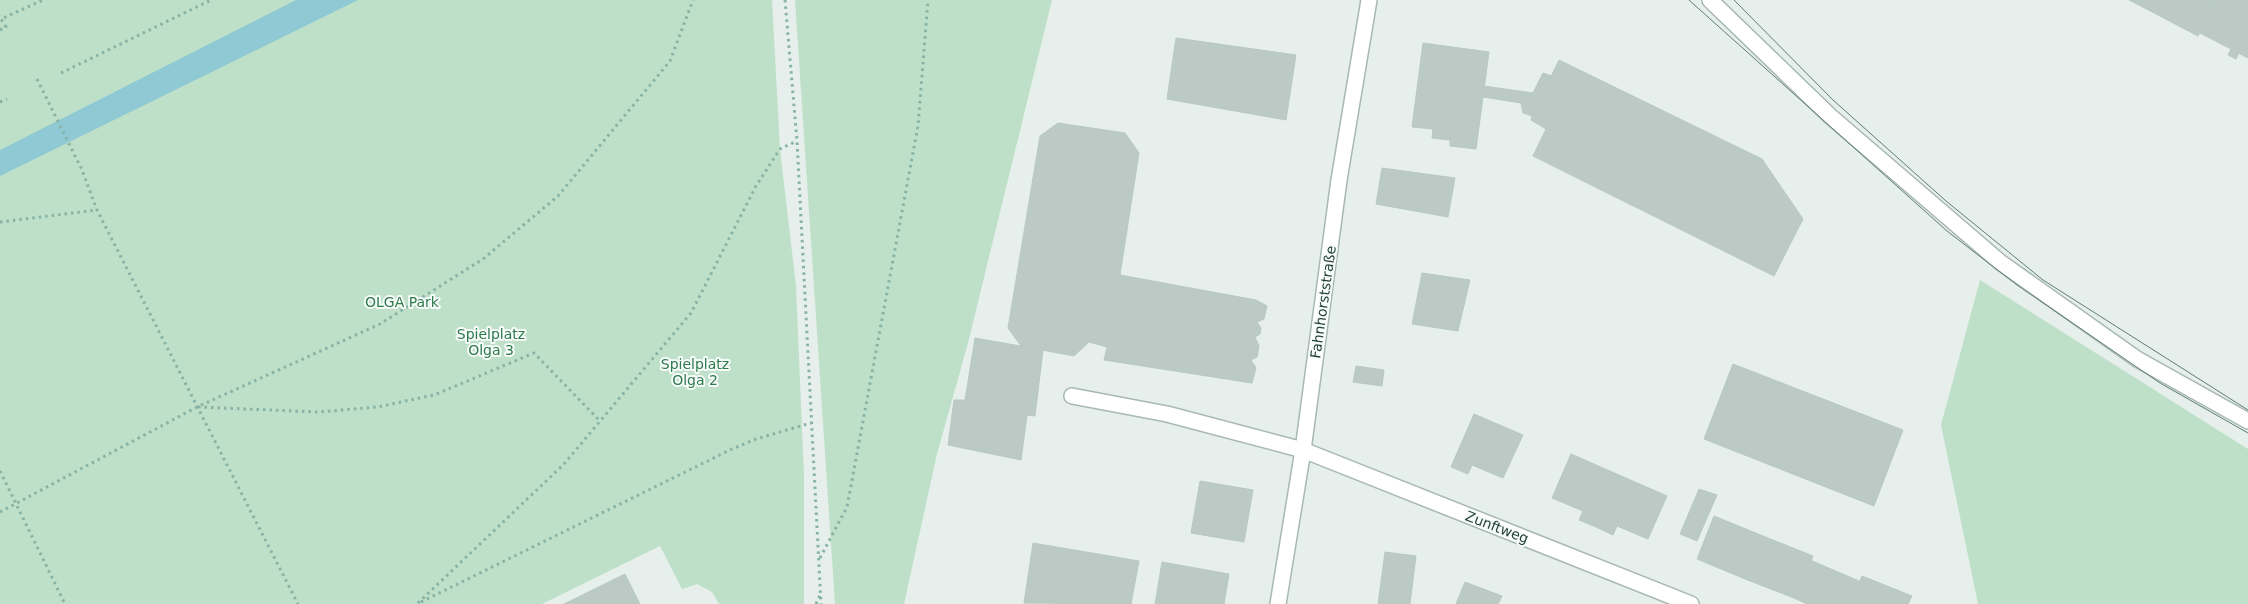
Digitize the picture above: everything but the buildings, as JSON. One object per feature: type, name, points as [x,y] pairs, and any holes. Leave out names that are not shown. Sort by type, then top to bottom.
[{"type":"street","name":"Fahnhorststraße","points":[[1278,604],[1303,450],[1339,180],[1369,0]]},
{"type":"street","points":[[1710,0],[1830,116],[2000,262],[2137,359],[2248,421]]},
{"type":"street","name":"Zunftweg","points":[[1072,396],[1167,414],[1303,450],[1691,604]]},
{"type":"path","points":[[0,30],[6,28],[2,19],[43,0]]},
{"type":"path","points":[[61,73],[212,0]]},
{"type":"path","points":[[0,512],[197,407],[380,324],[483,259],[558,196],[670,61],[692,0]]},
{"type":"path","points":[[785,0],[797,141],[821,604]]},
{"type":"path","points":[[820,558],[847,507],[918,126],[928,0]]},
{"type":"path","points":[[37,80],[82,170],[97,210],[298,604]]},
{"type":"path","points":[[0,102],[8,99]]},
{"type":"path","points":[[417,604],[564,464],[691,313],[756,186],[780,149],[797,141]]},
{"type":"path","points":[[0,222],[97,210]]},
{"type":"path","points":[[197,407],[319,412],[377,407],[434,394],[534,353],[600,421]]},
{"type":"path","points":[[417,604],[732,449],[756,439],[811,423]]},
{"type":"path","points":[[0,471],[65,604]]},
{"type":"path","points":[[816,604],[821,594]]},
{"type":"green space","name":"OLGA Park","points":[[0,0],[772,0],[780,149],[796,286],[804,476],[804,604],[719,604],[712,592],[697,584],[682,589],[660,546],[542,604],[0,604]]},
{"type":"green space","points":[[795,0],[1052,0],[968,343],[937,454],[904,604],[835,604]]},
{"type":"green space","points":[[1980,280],[2248,449],[2248,604],[1978,604],[1941,425]]},
{"type":"water","points":[[296,0],[358,0],[0,176],[0,150]]},
{"type":"tram line","points":[[1689,0],[1947,231],[2017,285],[2160,383],[2248,433]]},
{"type":"tram line","points":[[1734,0],[1833,100],[1946,201],[2043,280],[2248,410]]},
{"type":"park label","name":"Spielplatz Olga 3","points":[[491,342]]},
{"type":"park label","name":"Spielplatz Olga 2","points":[[695,372]]}]
